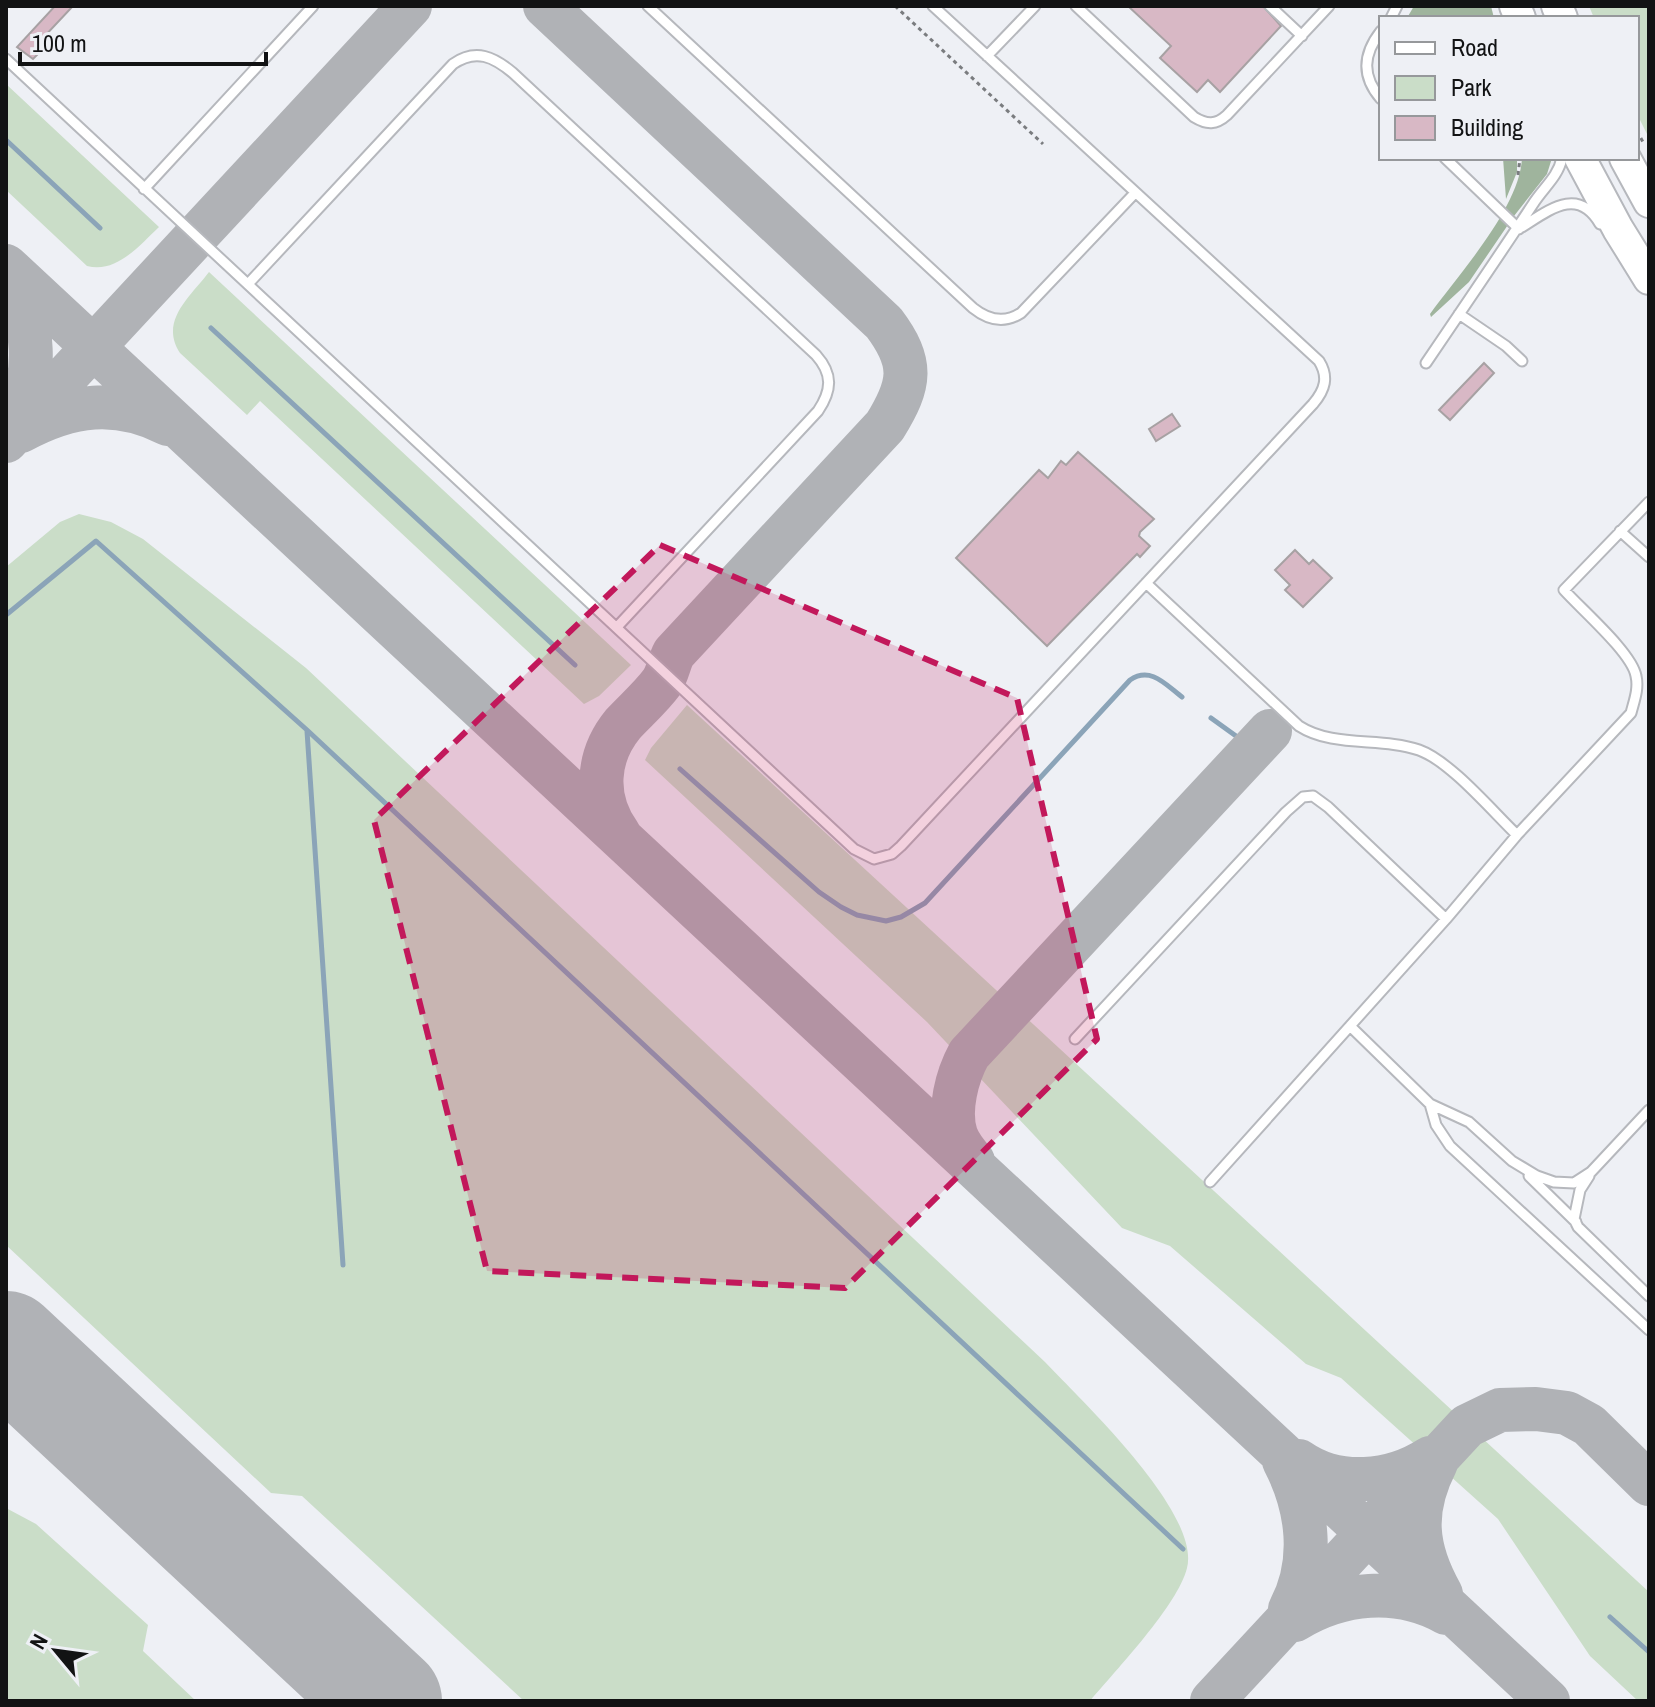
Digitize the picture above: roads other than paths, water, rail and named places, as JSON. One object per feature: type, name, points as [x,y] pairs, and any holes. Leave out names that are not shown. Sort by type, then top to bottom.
[{"type":"main road","points":[[1581,160],[1639,274]]},
{"type":"main road","points":[[1626,160],[1649,202]]},
{"type":"lane","points":[[144,189],[313,6]]},
{"type":"lane","points":[[648,6],[973,308],[987,317],[1002,320],[1021,313],[1135,193]]},
{"type":"lane","points":[[6,59],[854,849],[864,855],[883,858],[901,846],[1313,404],[1322,393],[1325,376],[1319,361],[933,6]]},
{"type":"lane","points":[[987,56],[1035,6]]},
{"type":"lane","points":[[1076,6],[1194,117],[1211,124],[1227,115],[1329,6]]},
{"type":"lane","points":[[1270,6],[1302,36]]},
{"type":"lane","points":[[1379,34],[1368,50],[1366,62],[1370,84],[1379,96]]},
{"type":"lane","points":[[248,284],[453,64],[476,54],[504,65],[827,367],[830,381],[818,411],[617,627]]},
{"type":"lane","points":[[1447,160],[1519,229]]},
{"type":"lane","points":[[1426,363],[1519,229],[1533,203],[1559,169],[1561,160]]},
{"type":"lane","points":[[1519,229],[1553,207],[1569,203],[1590,211],[1603,229]]},
{"type":"lane","points":[[1639,274],[1649,293]]},
{"type":"lane","points":[[1459,314],[1506,346],[1522,361]]},
{"type":"lane","points":[[1210,1182],[1446,919],[1517,835],[1631,713],[1637,692],[1636,675],[1630,659],[1564,590],[1649,502]]},
{"type":"lane","points":[[1620,531],[1649,557]]},
{"type":"lane","points":[[1146,583],[1299,726],[1322,736],[1407,747],[1427,753],[1447,767],[1517,835]]},
{"type":"lane","points":[[1075,1039],[1303,797],[1313,796],[1328,807],[1446,919]]},
{"type":"lane","points":[[1350,1026],[1430,1104],[1469,1122],[1574,1219],[1649,1296]]},
{"type":"lane","points":[[1430,1104],[1436,1125],[1450,1146],[1649,1330]]},
{"type":"lane","points":[[1574,1219],[1580,1190],[1593,1170],[1649,1110]]},
{"type":"lane","points":[[1512,1161],[1554,1182],[1574,1183],[1593,1170]]},
{"type":"waterway","points":[[6,140],[100,228]]},
{"type":"waterway","points":[[211,328],[575,665]]},
{"type":"waterway","points":[[6,615],[96,541],[307,730],[1183,1549]]},
{"type":"waterway","points":[[680,769],[819,892],[857,915],[886,921],[901,917],[925,903],[1130,680],[1138,676],[1151,676],[1182,697]]},
{"type":"waterway","points":[[1211,718],[1236,736]]},
{"type":"waterway","points":[[307,731],[343,1265]]},
{"type":"waterway","points":[[1610,1617],[1649,1652]]}]
